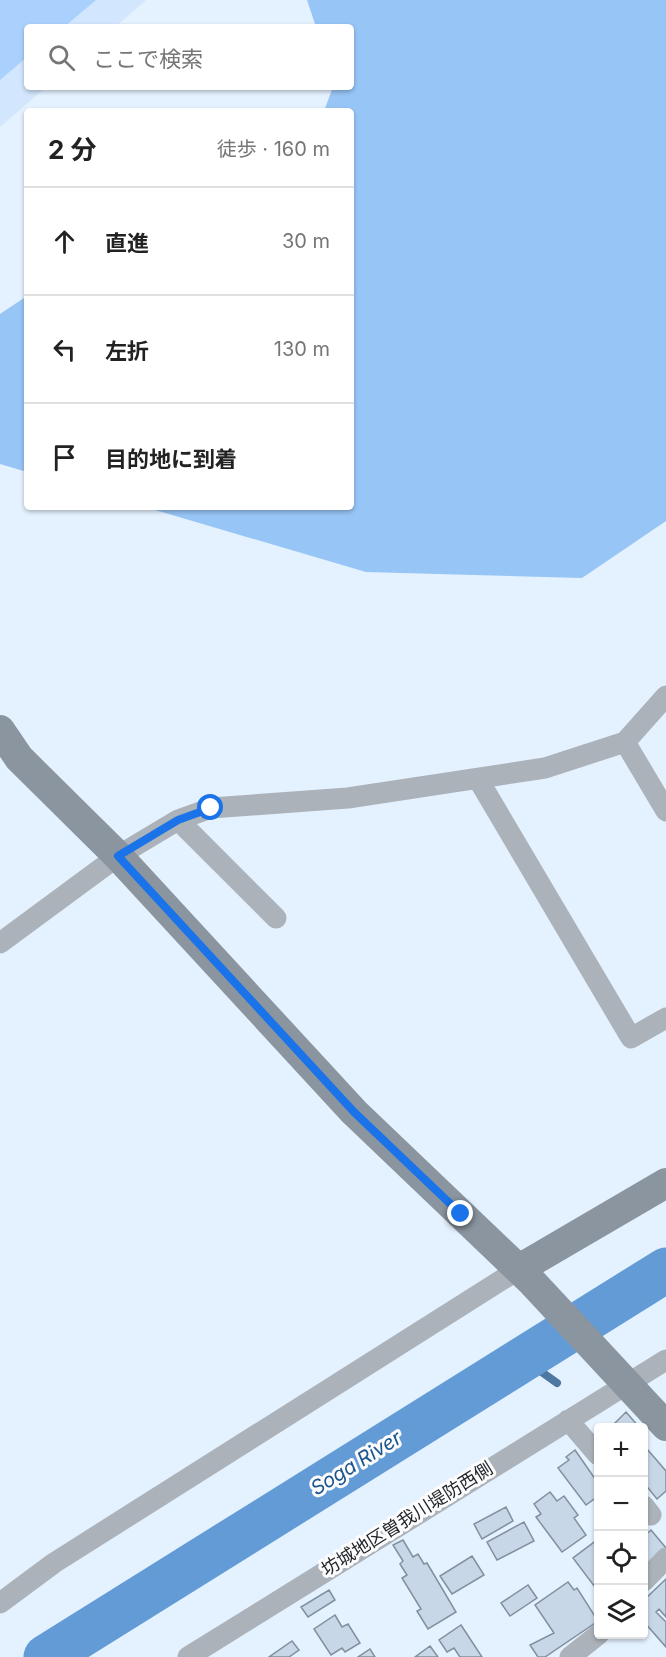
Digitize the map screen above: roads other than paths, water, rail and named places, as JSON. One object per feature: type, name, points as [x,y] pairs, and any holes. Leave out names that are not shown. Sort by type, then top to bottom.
[{"type":"street","points":[[0,943],[118,856],[178,820],[211,808],[348,798],[544,768],[625,742],[666,696]]},
{"type":"street","points":[[0,730],[19,758],[118,856],[354,1112],[525,1276],[666,1425]]},
{"type":"street","points":[[625,742],[666,811]]},
{"type":"street","points":[[478,779],[631,1038],[666,1018]]},
{"type":"street","points":[[178,820],[276,918]]},
{"type":"street","points":[[0,1603],[54,1563],[525,1276],[666,1183]]},
{"type":"street","name":"坊城地区曽我川堤防西側","points":[[188,1657],[568,1420],[623,1379],[666,1360]]},
{"type":"street","points":[[568,1420],[594,1450]]},
{"type":"street","points":[[648,1577],[666,1558]]},
{"type":"street","points":[[570,1657],[594,1638]]},
{"type":"waterway","name":"Soga River","points":[[46,1657],[666,1270]]},
{"type":"waterway","points":[[525,1360],[557,1383]]}]
